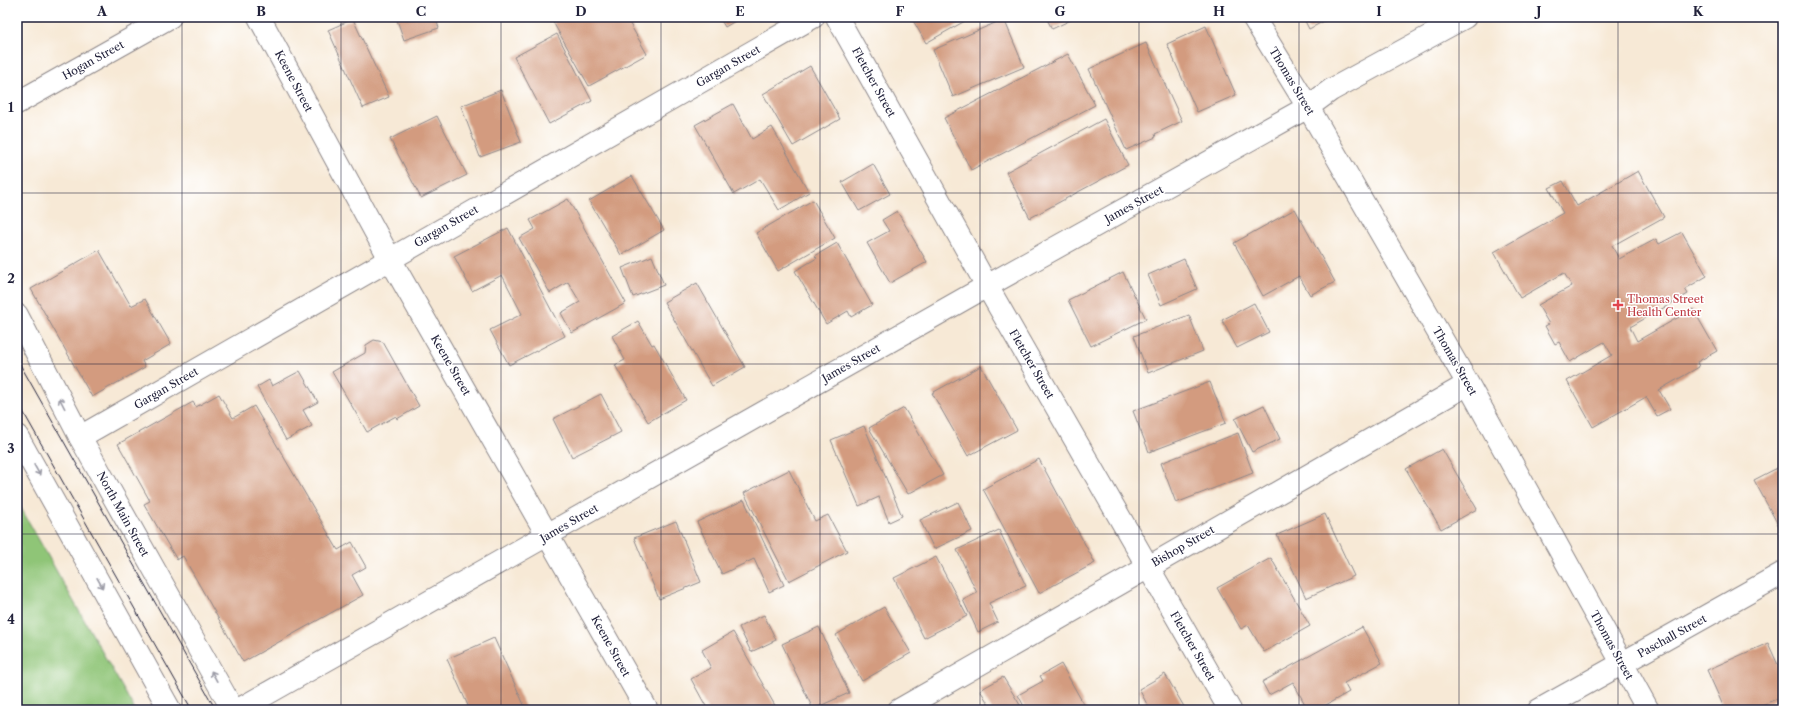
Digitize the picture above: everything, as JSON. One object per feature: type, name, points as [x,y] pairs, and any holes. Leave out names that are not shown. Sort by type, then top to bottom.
[{"type":"street","name":"Hogan Street","points":[[17,103],[170,17]]},
{"type":"street","name":"Keene Street","points":[[259,17],[390,259],[647,710]]},
{"type":"street","name":"Gargan Street","points":[[80,437],[813,17]]},
{"type":"street","name":"Fletcher Street","points":[[837,17],[987,286],[1230,710]]},
{"type":"street","name":"Thomas Street","points":[[1253,17],[1308,107],[1468,384],[1648,710]]},
{"type":"street","name":"James Street","points":[[238,710],[987,286],[1308,107],[1331,90],[1465,17]]},
{"type":"street","name":"North Main Street","points":[[17,315],[80,437],[233,710]]},
{"type":"street","name":"Bishop Street","points":[[899,710],[1468,384]]},
{"type":"street","points":[[17,436],[170,710]]},
{"type":"street","name":"Paschall Street","points":[[1539,710],[1783,573]]},
{"type":"green space","points":[[17,501],[135,710],[17,710]]},
{"type":"building","points":[[396,17],[435,17],[439,28],[404,40]]},
{"type":"building","points":[[561,17],[626,17],[647,54],[589,86],[553,22]]},
{"type":"building","points":[[719,17],[742,17],[725,27]]},
{"type":"building","points":[[911,17],[972,17],[926,43]]},
{"type":"building","points":[[1046,17],[1077,17],[1052,29]]},
{"type":"building","points":[[1303,17],[1332,17],[1309,29]]},
{"type":"building","points":[[353,19],[389,97],[363,108],[328,30]]},
{"type":"building","points":[[1004,19],[1024,67],[953,97],[933,50]]},
{"type":"building","points":[[1206,26],[1236,95],[1197,112],[1167,44]]},
{"type":"building","points":[[557,34],[592,101],[549,124],[514,57]]},
{"type":"building","points":[[1146,43],[1182,121],[1155,134],[1156,137],[1126,150],[1089,69]]},
{"type":"building","points":[[1068,54],[1095,105],[971,170],[944,118]]},
{"type":"building","points":[[810,66],[840,119],[793,146],[763,94]]},
{"type":"building","points":[[501,90],[521,142],[480,157],[461,106]]},
{"type":"building","points":[[733,104],[752,139],[772,127],[809,192],[779,210],[760,179],[734,194],[695,125]]},
{"type":"building","points":[[437,116],[467,175],[421,198],[390,139]]},
{"type":"building","points":[[1104,119],[1128,165],[1030,218],[1006,172]]},
{"type":"building","points":[[873,164],[890,194],[859,211],[842,182]]},
{"type":"building","points":[[1638,171],[1664,217],[1612,246],[1619,259],[1656,239],[1659,244],[1682,232],[1707,276],[1685,289],[1688,294],[1630,327],[1637,341],[1693,309],[1717,351],[1697,362],[1699,367],[1659,390],[1670,409],[1657,416],[1646,397],[1593,427],[1567,381],[1612,355],[1604,342],[1570,362],[1559,342],[1555,344],[1545,326],[1549,324],[1538,305],[1572,286],[1564,273],[1520,298],[1494,252],[1563,213],[1549,188],[1563,181],[1577,206]]},
{"type":"building","points":[[632,176],[664,230],[621,255],[589,201]]},
{"type":"building","points":[[568,199],[626,303],[572,333],[561,313],[580,302],[568,282],[550,293],[519,238],[535,229],[530,220]]},
{"type":"building","points":[[813,200],[835,238],[778,271],[756,233]]},
{"type":"building","points":[[1295,209],[1335,282],[1310,295],[1299,276],[1263,296],[1234,243]]},
{"type":"building","points":[[897,211],[927,262],[890,283],[867,243],[889,231],[882,220]]},
{"type":"building","points":[[508,228],[565,336],[509,365],[490,330],[522,314],[502,275],[472,291],[454,256]]},
{"type":"building","points":[[837,243],[872,305],[851,317],[848,311],[826,324],[795,271],[817,258],[815,256]]},
{"type":"building","points":[[99,250],[131,306],[145,299],[171,344],[142,361],[145,367],[92,397],[31,289]]},
{"type":"building","points":[[652,256],[664,285],[633,297],[622,268]]},
{"type":"building","points":[[1184,259],[1197,289],[1161,305],[1148,275]]},
{"type":"building","points":[[1123,272],[1146,319],[1091,346],[1068,300]]},
{"type":"building","points":[[697,283],[745,367],[712,386],[664,302]]},
{"type":"building","points":[[1254,303],[1269,332],[1237,348],[1222,320]]},
{"type":"building","points":[[1189,315],[1203,351],[1148,373],[1134,336]]},
{"type":"building","points":[[638,321],[652,345],[654,344],[686,400],[648,422],[615,365],[625,360],[612,336]]},
{"type":"building","points":[[374,340],[383,342],[419,406],[397,419],[396,416],[367,432],[332,372],[365,353],[366,345]]},
{"type":"building","points":[[981,366],[1017,430],[968,456],[932,393]]},
{"type":"building","points":[[300,371],[318,402],[303,410],[312,426],[286,440],[257,387],[269,380],[272,386]]},
{"type":"building","points":[[1210,382],[1226,423],[1149,452],[1133,411]]},
{"type":"building","points":[[219,394],[233,418],[254,406],[338,550],[352,542],[366,567],[352,575],[363,595],[243,662],[183,556],[177,560],[144,504],[150,501],[118,444],[193,402],[196,407]]},
{"type":"building","points":[[601,394],[621,432],[572,457],[553,419]]},
{"type":"building","points":[[1264,405],[1280,439],[1252,452],[1235,419]]},
{"type":"building","points":[[904,408],[943,475],[908,494],[869,428]]},
{"type":"building","points":[[864,426],[902,516],[889,522],[879,497],[859,506],[831,440]]},
{"type":"building","points":[[1238,433],[1253,473],[1176,503],[1161,463]]},
{"type":"building","points":[[1442,449],[1477,509],[1441,529],[1406,469]]},
{"type":"building","points":[[1039,459],[1095,563],[1039,593],[983,489]]},
{"type":"building","points":[[1783,465],[1783,531],[1782,532],[1754,480]]},
{"type":"building","points":[[789,470],[815,521],[828,515],[847,551],[789,581],[744,493]]},
{"type":"building","points":[[744,500],[784,585],[769,592],[754,559],[722,574],[697,522]]},
{"type":"building","points":[[958,502],[972,531],[934,549],[920,520]]},
{"type":"building","points":[[1325,514],[1354,576],[1306,598],[1277,535]]},
{"type":"building","points":[[676,521],[701,582],[659,599],[634,538]]},
{"type":"building","points":[[999,530],[1026,586],[989,603],[998,622],[978,632],[963,600],[977,593],[957,550]]},
{"type":"building","points":[[936,557],[967,616],[924,638],[894,578]]},
{"type":"building","points":[[1271,558],[1310,626],[1264,652],[1248,625],[1241,629],[1217,588]]},
{"type":"building","points":[[884,607],[911,653],[862,681],[836,635]]},
{"type":"building","points":[[764,615],[776,640],[751,652],[739,627]]},
{"type":"building","points":[[819,627],[849,693],[813,709],[782,644]]},
{"type":"building","points":[[1362,627],[1382,663],[1344,683],[1349,692],[1317,710],[1308,710],[1293,682],[1269,695],[1262,682]]},
{"type":"building","points":[[733,632],[777,709],[708,710],[691,679],[711,668],[702,650]]},
{"type":"building","points":[[494,638],[525,707],[518,710],[470,710],[447,659]]},
{"type":"building","points":[[1768,643],[1783,676],[1783,696],[1751,710],[1725,710],[1707,670]]},
{"type":"building","points":[[1061,664],[1087,710],[1026,710],[1018,695],[1043,681],[1040,676]]},
{"type":"building","points":[[1165,674],[1186,710],[1150,710],[1139,689]]},
{"type":"building","points":[[1003,677],[1023,710],[992,710],[980,690]]},
{"type":"tram line","points":[[17,359],[216,710]]},
{"type":"tram line","points":[[17,401],[192,710]]},
{"type":"place","name":"Thomas Street Health Center","points":[[1618,305]]}]
